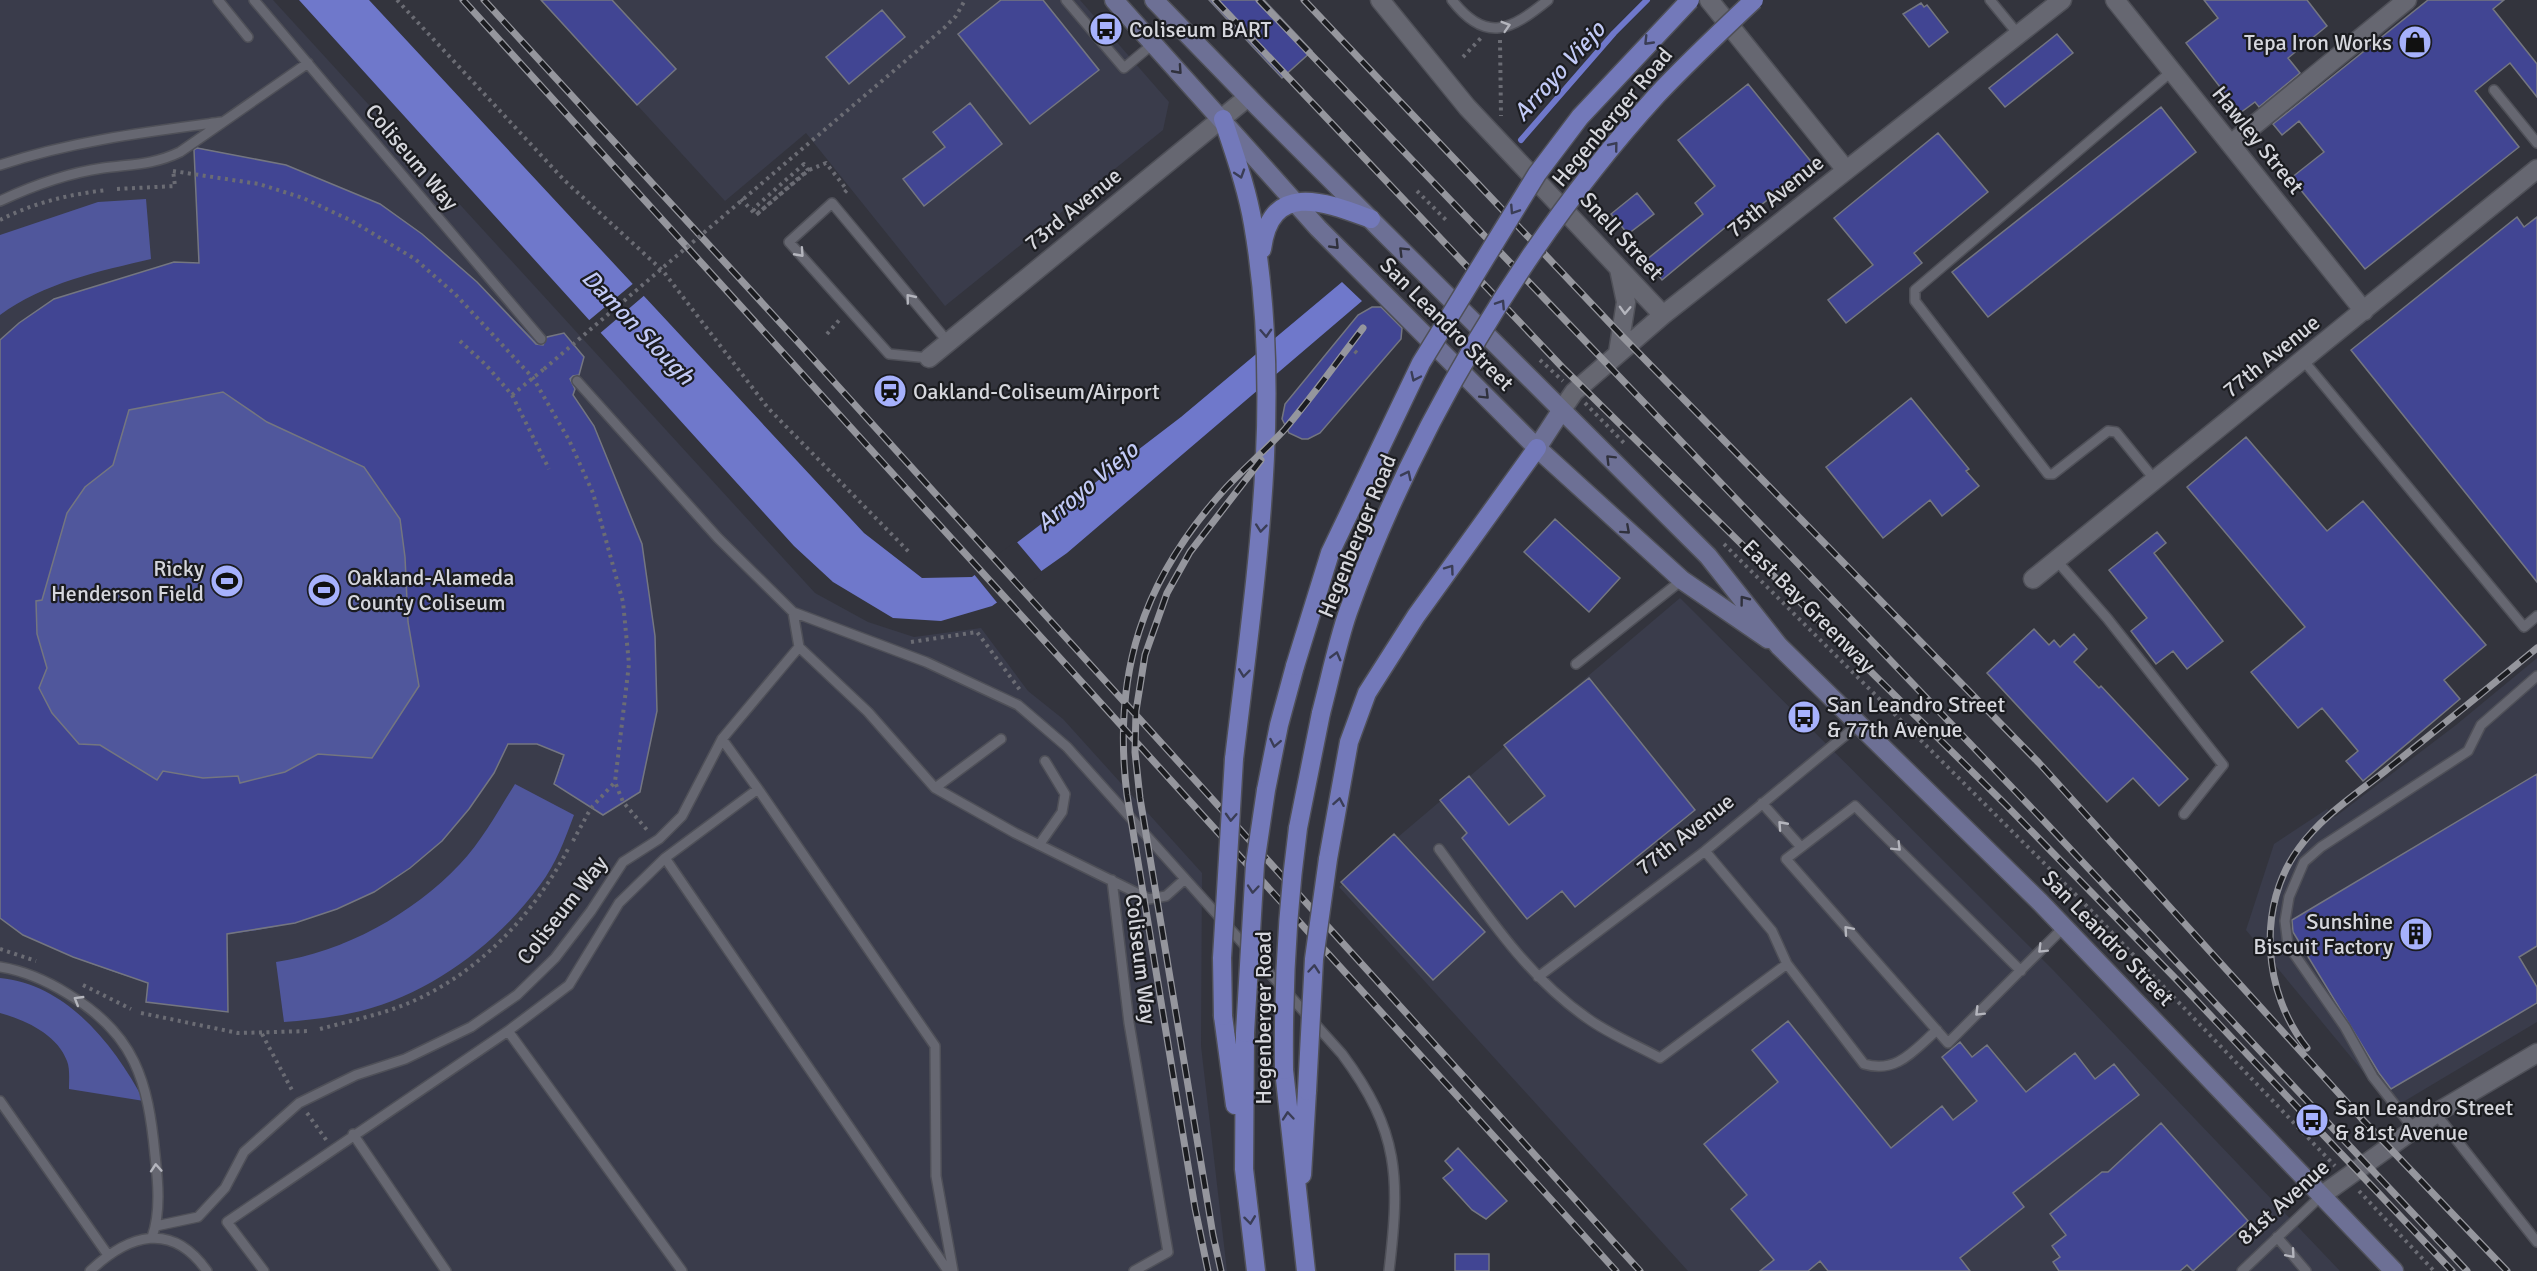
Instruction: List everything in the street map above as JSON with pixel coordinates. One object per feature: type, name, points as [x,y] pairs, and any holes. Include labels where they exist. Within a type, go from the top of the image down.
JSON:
[{"type":"main road","name":"San Leandro Street","points":[[1114,0],[1295,202],[1537,447],[1682,580],[1779,646]]},
{"type":"main road","name":"San Leandro Street","points":[[1154,0],[1248,98],[1714,563],[1779,646],[2064,927],[2394,1271]]},
{"type":"main road","name":"Hegenberger Road","points":[[1256,1271],[1244,1169],[1245,1033],[1255,864],[1279,725],[1330,553],[1421,363],[1537,174],[1580,117],[1626,65],[1690,0]]},
{"type":"main road","name":"Hegenberger Road","points":[[1306,1271],[1284,1070],[1283,983],[1289,894],[1298,828],[1321,713],[1347,615],[1389,510],[1449,393],[1495,312],[1536,250],[1612,149],[1657,96],[1754,0]]},
{"type":"main road","points":[[1222,119],[1249,205],[1261,275],[1266,336],[1266,472],[1234,759],[1221,958],[1223,1016],[1244,1169]]},
{"type":"main road","points":[[1261,275],[1262,248],[1268,223],[1276,212],[1295,202],[1306,200],[1371,219]]},
{"type":"main road","name":"75th Avenue","points":[[1537,447],[1561,411]]},
{"type":"main road","points":[[1300,1216],[1314,959],[1328,859],[1349,742],[1367,693],[1416,616],[1537,447]]},
{"type":"street","name":"Snell Street","points":[[1380,0],[1467,107],[1663,315]]},
{"type":"street","points":[[1708,0],[1846,170]]},
{"type":"street","name":"75th Avenue","points":[[1561,411],[1574,392],[1663,315],[2062,0]]},
{"type":"street","name":"Hawley Street","points":[[2115,0],[2364,311]]},
{"type":"street","points":[[2230,144],[2406,0]]},
{"type":"street","name":"73rd Avenue","points":[[929,358],[1248,98]]},
{"type":"street","name":"77th Avenue","points":[[2033,579],[2537,168]]},
{"type":"street","points":[[1618,267],[1626,302],[1618,352]]},
{"type":"street","name":"81st Avenue","points":[[2322,1194],[2436,1114],[2537,1053]]},
{"type":"lane","points":[[218,0],[248,37]]},
{"type":"lane","name":"Coliseum Way","points":[[254,0],[541,339]]},
{"type":"lane","points":[[1066,0],[1124,68],[1154,44]]},
{"type":"lane","points":[[1452,0],[1461,12],[1495,29],[1524,18],[1548,0]]},
{"type":"lane","points":[[1990,0],[2018,34]]},
{"type":"lane","points":[[0,201],[62,178],[101,168],[157,163],[180,152],[308,63]]},
{"type":"lane","points":[[2156,480],[2116,432],[2109,431],[2053,474],[2048,474],[1915,301],[1915,290],[2172,71]]},
{"type":"lane","points":[[2494,90],[2537,143]]},
{"type":"lane","points":[[0,165],[43,151],[134,134],[224,121]]},
{"type":"lane","points":[[929,358],[889,354],[789,242],[832,203],[948,342]]},
{"type":"lane","points":[[2303,360],[2524,627],[2537,616]]},
{"type":"lane","points":[[577,381],[718,538],[793,612],[895,650],[1018,705],[1067,747],[1342,1054],[1363,1082],[1377,1110],[1392,1153],[1397,1206],[1389,1271]]},
{"type":"lane","points":[[2057,561],[2108,618],[2223,765],[2184,814]]},
{"type":"lane","points":[[1576,664],[1682,580]]},
{"type":"lane","points":[[793,612],[799,647]]},
{"type":"lane","name":"Coliseum Way","points":[[156,1226],[198,1217],[225,1188],[244,1152],[299,1103],[348,1078],[405,1059],[471,1027],[517,995],[555,958],[591,911],[623,862],[659,839],[682,816],[722,739],[799,647],[868,712],[935,788],[1039,845],[1112,880],[1129,1023],[1168,1252],[1134,1271]]},
{"type":"lane","points":[[2414,1129],[2373,1077],[2345,1027],[2288,945],[2285,921],[2289,897],[2304,862],[2468,751],[2481,725],[2537,676]]},
{"type":"lane","name":"77th Avenue","points":[[1538,978],[1705,850],[1859,724]]},
{"type":"lane","points":[[722,739],[935,1046],[936,1176],[953,1271]]},
{"type":"lane","points":[[935,788],[1001,739]]},
{"type":"lane","points":[[1039,845],[1062,812],[1065,794],[1045,761]]},
{"type":"lane","points":[[264,1271],[227,1222],[353,1134],[508,1031],[569,985],[619,903],[665,858],[758,789]]},
{"type":"lane","points":[[1762,803],[1801,847]]},
{"type":"lane","points":[[2020,971],[1855,806],[1786,859],[1948,1043],[2020,971],[2064,927]]},
{"type":"lane","points":[[1439,849],[1500,933],[1538,978],[1588,1018],[1660,1058],[1787,964]]},
{"type":"lane","points":[[1705,850],[1772,931],[1787,964],[1864,1064],[1888,1067],[1901,1061],[1937,1030]]},
{"type":"lane","points":[[665,858],[948,1271]]},
{"type":"lane","points":[[1112,880],[1149,899],[1166,896],[1185,879]]},
{"type":"lane","points":[[0,967],[18,970],[54,985],[89,1006],[117,1033],[136,1065],[148,1098],[157,1175],[156,1226],[153,1238]]},
{"type":"lane","points":[[508,1031],[682,1271]]},
{"type":"lane","points":[[0,1101],[108,1255]]},
{"type":"lane","points":[[2436,1114],[2537,1242]]},
{"type":"lane","points":[[353,1134],[446,1271]]},
{"type":"lane","name":"81st Avenue","points":[[2242,1271],[2322,1194]]},
{"type":"lane","points":[[90,1271],[128,1242],[153,1238],[175,1241],[195,1253],[207,1271]]},
{"type":"lane","points":[[2277,1238],[2306,1271]]},
{"type":"path","points":[[397,0],[564,180],[663,271],[768,408],[909,552]]},
{"type":"path","points":[[512,395],[583,338],[741,199],[944,28],[956,16],[965,0]]},
{"type":"path","points":[[1463,57],[1495,29]]},
{"type":"path","points":[[1495,29],[1501,123]]},
{"type":"path","points":[[741,199],[756,215],[808,170],[804,164],[753,209],[757,214],[809,170],[826,163],[847,190],[832,203]]},
{"type":"path","points":[[173,171],[259,184],[303,198],[352,221],[415,259],[455,294],[533,378],[569,440],[593,493],[623,602],[629,664],[615,782],[623,802],[659,839]]},
{"type":"path","points":[[0,220],[71,194],[107,190]]},
{"type":"path","points":[[1417,191],[1447,221]]},
{"type":"path","points":[[827,334],[849,309]]},
{"type":"path","points":[[460,341],[486,364],[512,395],[549,469]]},
{"type":"path","points":[[1349,346],[1358,352]]},
{"type":"path","points":[[1598,416],[1628,447]]},
{"type":"path","name":"East Bay Greenway","points":[[1719,539],[2079,898],[2323,1154]]},
{"type":"path","points":[[895,650],[916,640],[940,639],[977,632],[1020,690],[1018,705]]},
{"type":"path","points":[[573,841],[591,808],[615,782]]},
{"type":"path","points":[[320,1029],[389,1011],[448,984],[482,959],[521,918],[556,873],[568,849]]},
{"type":"path","points":[[141,1013],[238,1033],[311,1031]]},
{"type":"path","points":[[262,1034],[299,1103],[316,1122],[332,1149]]},
{"type":"path","points":[[2370,1203],[2434,1271]]},
{"type":"shaded area","points":[[0,0],[273,0],[815,593],[868,622],[914,637],[981,628],[1028,691],[1063,719],[1202,873],[1201,1046],[1227,1271],[0,1271]]},
{"type":"shaded area","points":[[541,0],[1080,0],[1169,102],[1163,130],[945,306],[806,133],[725,201]]},
{"type":"shaded area","name":"Oakland-Alameda County Coliseum","points":[[194,147],[286,165],[380,204],[422,234],[477,282],[534,340],[564,333],[584,357],[573,395],[594,426],[642,544],[655,636],[657,711],[640,792],[603,815],[554,784],[563,755],[537,744],[508,744],[484,785],[458,821],[428,852],[394,878],[358,899],[318,915],[274,927],[227,934],[228,1012],[146,1002],[148,983],[53,948],[0,918],[0,341],[19,323],[54,299],[174,262],[199,263]]},
{"type":"shaded area","points":[[146,199],[151,259],[53,286],[0,315],[0,235],[98,202]]},
{"type":"shaded area","points":[[1680,598],[2054,971],[2340,1271],[1688,1271],[1339,887]]},
{"type":"shaded area","points":[[2537,658],[2537,1022],[2393,1108],[2246,930],[2274,844],[2327,809],[2335,817],[2456,725]]},
{"type":"shaded area","points":[[515,784],[574,815],[560,851],[546,877],[504,927],[461,963],[438,979],[413,992],[361,1011],[284,1022],[276,962],[327,950],[352,940],[376,928],[421,899],[468,855]]},
{"type":"shaded area","points":[[0,978],[24,983],[47,992],[86,1021],[119,1059],[144,1101],[69,1089],[68,1064],[56,1043],[30,1024],[0,1013]]},
{"type":"water","name":"Damon Slough","points":[[299,0],[369,0],[864,533],[922,578],[972,577],[1181,417],[1342,282],[1362,301],[1067,553],[992,606],[941,621],[893,618],[833,582],[794,546]]},
{"type":"pier","points":[[635,282],[646,294],[598,335],[587,322]]},
{"type":"pier","points":[[1016,541],[1043,573],[999,605],[973,573]]},
{"type":"building","points":[[541,0],[612,0],[676,69],[637,105]]},
{"type":"building","points":[[1001,0],[1043,0],[1099,70],[1030,124],[958,34]]},
{"type":"building","points":[[1209,0],[1264,0],[1312,51],[1282,78]]},
{"type":"building","points":[[2204,0],[2307,0],[2327,26],[2288,58],[2300,73],[2259,107],[2255,102],[2240,113],[2186,43],[2218,18]]},
{"type":"building","points":[[2428,0],[2504,0],[2493,9],[2537,64],[2537,97],[2510,63],[2475,91],[2519,147],[2365,269],[2291,178],[2324,152],[2299,121],[2282,135],[2273,124]]},
{"type":"building","points":[[1921,3],[1924,7],[1927,5],[1948,32],[1929,47],[1903,14]]},
{"type":"building","points":[[882,10],[905,37],[849,84],[826,57]]},
{"type":"building","points":[[2057,34],[2073,53],[2005,107],[1989,88]]},
{"type":"building","points":[[1748,84],[1813,164],[1742,220],[1739,216],[1662,280],[1646,260],[1703,214],[1695,203],[1715,186],[1678,140]]},
{"type":"building","points":[[970,103],[1002,144],[924,206],[903,179],[945,147],[933,132]]},
{"type":"building","points":[[2161,107],[2196,152],[1988,317],[1952,272]]},
{"type":"building","points":[[1938,133],[1988,192],[1914,253],[1922,263],[1846,323],[1828,300],[1873,265],[1834,218]]},
{"type":"building","name":"Oakland-Alameda County Coliseum","points":[[197,148],[286,165],[380,204],[422,234],[477,282],[536,344],[543,345],[547,337],[564,333],[584,357],[579,375],[570,379],[575,389],[573,395],[594,426],[642,544],[655,636],[657,711],[640,792],[603,815],[554,784],[564,755],[537,744],[508,744],[494,773],[469,809],[442,841],[410,868],[374,892],[337,909],[295,923],[227,934],[228,1012],[146,1002],[148,983],[73,957],[23,935],[0,918],[0,340],[19,323],[54,299],[174,262],[199,263],[194,150]],"holes":[[[223,392],[267,422],[364,467],[400,519],[405,557],[408,622],[419,686],[372,758],[318,754],[285,772],[240,783],[238,776],[203,778],[163,771],[157,780],[100,745],[79,744],[52,713],[39,688],[47,668],[37,634],[36,601],[42,600],[67,513],[85,487],[113,465],[129,410]]]},
{"type":"building","points":[[1637,193],[1654,214],[1628,234],[1611,214]]},
{"type":"building","points":[[2517,217],[2524,227],[2537,217],[2537,582],[2351,350]]},
{"type":"building","points":[[1372,307],[1381,307],[1402,328],[1401,339],[1320,433],[1308,439],[1302,439],[1289,433],[1282,419],[1285,404],[1358,315]]},
{"type":"building","points":[[1911,398],[1969,469],[1966,471],[1979,486],[1942,516],[1930,500],[1883,538],[1826,467]]},
{"type":"building","points":[[2246,437],[2327,531],[2363,501],[2486,645],[2444,680],[2460,699],[2363,781],[2346,761],[2358,751],[2322,708],[2298,728],[2251,672],[2305,627],[2187,487]]},
{"type":"building","points":[[1555,519],[1620,578],[1589,612],[1524,552]]},
{"type":"building","points":[[2157,532],[2166,543],[2154,553],[2223,641],[2187,669],[2173,651],[2156,664],[2131,631],[2147,618],[2109,570]]},
{"type":"building","points":[[2034,629],[2049,645],[2054,640],[2060,647],[2074,634],[2087,649],[2074,662],[2099,688],[2101,686],[2188,779],[2159,806],[2133,778],[2107,802],[1987,673]]},
{"type":"building","points":[[1589,678],[1695,810],[1575,907],[1562,891],[1527,919],[1462,838],[1467,833],[1440,800],[1469,776],[1509,825],[1545,796],[1504,745]]},
{"type":"building","name":"Sunshine Biscuit Factory","points":[[2537,774],[2537,946],[2519,957],[2537,987],[2537,1003],[2391,1089],[2293,932],[2292,920]]},
{"type":"building","points":[[1394,834],[1485,932],[1433,980],[1341,882]]},
{"type":"building","points":[[1788,1021],[1891,1148],[1942,1106],[1953,1120],[1977,1101],[1942,1057],[1960,1042],[1972,1057],[1987,1045],[2026,1092],[2075,1053],[2095,1079],[2114,1064],[2139,1095],[2013,1193],[2024,1207],[1960,1258],[1970,1271],[1828,1271],[1820,1261],[1808,1271],[1760,1271],[1774,1260],[1731,1209],[1747,1195],[1704,1144],[1778,1082],[1752,1050]]},
{"type":"building","points":[[2161,1123],[2248,1221],[2193,1271],[2187,1265],[2180,1271],[2059,1271],[2053,1262],[2060,1257],[2052,1246],[2066,1235],[2050,1214],[2102,1172],[2108,1172]]},
{"type":"building","points":[[1458,1148],[1507,1201],[1486,1219],[1472,1210],[1443,1178],[1453,1170],[1445,1161]]},
{"type":"building","points":[[1455,1254],[1489,1254],[1489,1271],[1455,1271]]},
{"type":"waterway","name":"Arroyo Viejo","points":[[1521,140],[1614,33],[1647,0]]},
{"type":"railway","points":[[463,0],[1616,1271]]},
{"type":"railway","points":[[484,0],[797,341],[1640,1271]]},
{"type":"railway","points":[[1215,0],[1562,367],[2005,804],[2177,980],[2452,1271]]},
{"type":"railway","points":[[1259,0],[2044,821],[2467,1271]]},
{"type":"railway","points":[[1304,0],[1622,336],[2039,763],[2362,1119],[2507,1271]]},
{"type":"railway","points":[[1208,1271],[1195,1208],[1127,795],[1123,751],[1124,709],[1129,669],[1139,631],[1153,595],[1172,559],[1196,524],[1231,482],[1285,429],[1363,328]]},
{"type":"railway","points":[[1221,1271],[1213,1235],[1140,798],[1135,752],[1136,711],[1145,655],[1167,593],[1190,552],[1261,460]]},
{"type":"railway","points":[[2307,1048],[2292,1026],[2281,1002],[2270,949],[2271,922],[2276,896],[2285,871],[2299,848],[2328,816],[2537,648]]},
{"type":"place","name":"Coliseum BART","points":[[1106,29]]},
{"type":"place","name":"Tepa Iron Works","points":[[2415,42]]},
{"type":"place","name":"Oakland-Coliseum/Airport","points":[[890,391]]},
{"type":"place","name":"Ricky Henderson Field","points":[[227,581]]},
{"type":"place","name":"Oakland-Alameda County Coliseum","points":[[324,590]]},
{"type":"place","name":"San Leandro Street & 77th Avenue","points":[[1804,717]]},
{"type":"place","name":"Sunshine Biscuit Factory","points":[[2416,934]]},
{"type":"place","name":"San Leandro Street & 81st Avenue","points":[[2312,1120]]}]
